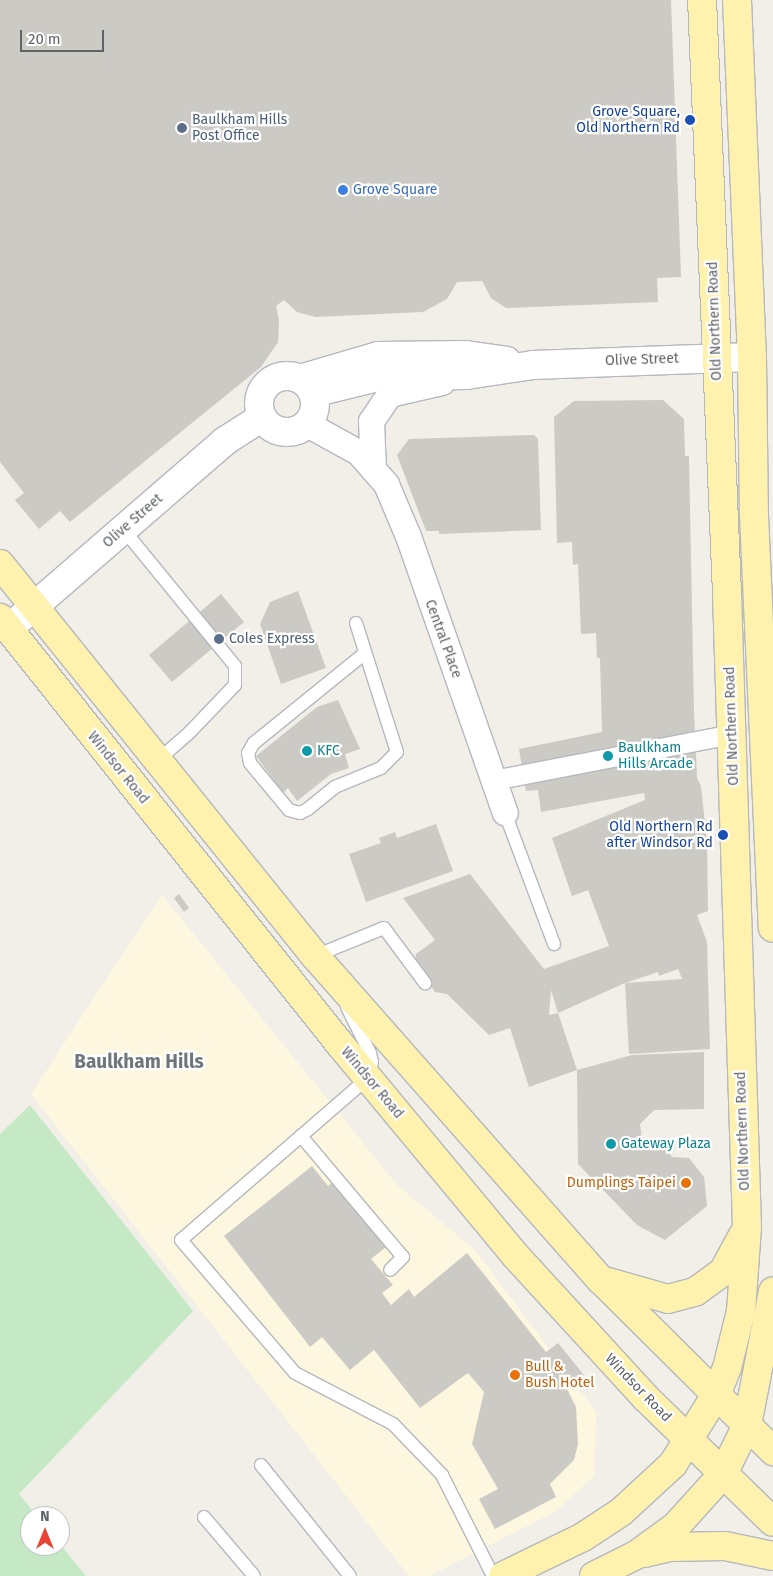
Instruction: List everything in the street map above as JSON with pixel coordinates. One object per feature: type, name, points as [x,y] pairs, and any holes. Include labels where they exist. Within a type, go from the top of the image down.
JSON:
[{"type":"main road","name":"Old Northern Road","points":[[504,1576],[583,1537],[621,1512],[673,1464],[690,1441],[716,1395],[727,1368],[741,1311],[747,1227],[732,734],[702,0]]},
{"type":"main road","points":[[737,0],[752,357],[754,515],[773,928]]},
{"type":"main road","points":[[0,564],[315,956],[601,1280],[773,1451]]},
{"type":"main road","name":"Windsor Road","points":[[4,624],[368,1078],[514,1254],[646,1398],[773,1522]]},
{"type":"main road","points":[[601,1280],[668,1299],[695,1292],[723,1272],[747,1227]]},
{"type":"main road","points":[[594,1576],[636,1555],[676,1526],[723,1474],[747,1425],[773,1291]]},
{"type":"main road","points":[[636,1555],[670,1547],[724,1546],[773,1556]]},
{"type":"street","name":"Olive Street","points":[[306,386],[362,359],[395,354],[466,355],[533,365]]},
{"type":"street","name":"Olive Street","points":[[306,386],[381,376],[467,375],[533,365],[752,357]]},
{"type":"street","points":[[373,469],[371,421],[390,394],[467,375]]},
{"type":"street","points":[[280,376],[306,386],[314,412],[307,424],[296,431],[279,432],[262,418],[259,395],[271,380],[280,376]]},
{"type":"street","name":"Olive Street","points":[[4,624],[35,606],[225,440],[262,418]]},
{"type":"street","name":"Central Place","points":[[307,424],[358,452],[386,484],[408,536],[506,813]]},
{"type":"street","points":[[493,780],[732,734]]},
{"type":"lane","points":[[123,530],[235,666],[235,685],[190,733],[158,760]]},
{"type":"lane","points":[[356,623],[397,752],[381,768],[335,787],[300,813],[289,810],[250,763],[248,753],[254,743],[365,653]]},
{"type":"lane","points":[[506,813],[554,944]]},
{"type":"lane","points":[[425,983],[384,928],[315,956],[339,990],[370,1053],[372,1062],[368,1078],[180,1240],[295,1373],[393,1424],[442,1475],[493,1576]]},
{"type":"lane","points":[[301,1136],[404,1257],[390,1270]]},
{"type":"lane","points":[[261,1465],[350,1576]]},
{"type":"lane","points":[[204,1517],[254,1576]]},
{"type":"shaded area","points":[[162,895],[398,1186],[476,1251],[596,1412],[594,1476],[555,1512],[429,1576],[409,1576],[31,1094]]},
{"type":"green space","points":[[30,1105],[193,1311],[19,1494],[29,1506],[20,1506],[20,1556],[70,1556],[86,1576],[0,1576],[0,1134]]},
{"type":"building","name":"Grove Square","points":[[0,0],[671,0],[681,277],[657,278],[658,302],[506,308],[491,298],[482,281],[457,282],[447,299],[423,312],[316,317],[297,312],[284,300],[276,306],[279,321],[278,342],[261,367],[70,522],[60,511],[39,529],[15,500],[24,493],[0,462]]},
{"type":"building","points":[[663,400],[684,419],[685,456],[689,456],[697,778],[701,786],[707,843],[708,911],[697,915],[707,942],[710,1049],[629,1054],[625,983],[558,1013],[577,1070],[529,1087],[510,1028],[489,1035],[447,994],[435,992],[415,964],[416,954],[435,940],[403,898],[470,874],[544,969],[609,946],[588,890],[572,896],[552,838],[645,800],[644,793],[541,812],[538,790],[526,791],[519,749],[602,732],[600,658],[597,658],[596,633],[581,634],[578,564],[573,565],[572,542],[557,543],[554,417],[574,401]],"holes":[[[678,969],[682,979],[625,983],[658,972],[659,976]],[[551,990],[558,1013],[549,1015]]]},
{"type":"building","points":[[534,435],[538,439],[541,530],[439,534],[439,531],[426,531],[397,455],[409,439]]},
{"type":"building","points":[[298,591],[326,668],[281,684],[260,624],[270,602]]},
{"type":"building","points":[[221,594],[244,622],[172,682],[149,655]]},
{"type":"building","name":"KFC","points":[[338,700],[360,749],[345,754],[349,768],[331,774],[297,801],[288,788],[283,793],[256,756],[317,707]]},
{"type":"building","points":[[436,824],[453,871],[366,902],[349,854],[381,843],[379,838],[395,832],[397,838]]},
{"type":"building","points":[[179,894],[189,908],[184,912],[174,898]]},
{"type":"building","name":"Gateway Plaza","points":[[704,1052],[704,1109],[654,1110],[640,1124],[642,1140],[647,1147],[665,1148],[672,1157],[689,1158],[704,1177],[707,1206],[665,1240],[637,1225],[578,1164],[577,1070],[632,1055]]},
{"type":"building","points":[[312,1166],[328,1186],[333,1181],[386,1247],[371,1259],[393,1285],[382,1293],[391,1305],[409,1289],[414,1297],[467,1253],[546,1352],[558,1343],[584,1375],[567,1389],[576,1407],[578,1444],[574,1460],[550,1484],[556,1497],[495,1529],[479,1499],[498,1489],[472,1444],[484,1392],[468,1373],[420,1408],[374,1350],[350,1370],[322,1337],[310,1347],[224,1236]]},
{"type":"place","name":"Grove Square, Old Northern Rd","points":[[690,120]]},
{"type":"place","name":"Baulkham Hills Post Office","points":[[182,128]]},
{"type":"place","name":"Grove Square","points":[[343,190]]},
{"type":"place","name":"Coles Express","points":[[219,639]]},
{"type":"place","name":"KFC","points":[[307,751]]},
{"type":"place","name":"Baulkham Hills Arcade","points":[[608,756]]},
{"type":"place","name":"Old Northern Rd after Windsor Rd","points":[[723,835]]},
{"type":"place","name":"Gateway Plaza","points":[[611,1144]]},
{"type":"place","name":"Dumplings Taipei","points":[[686,1183]]},
{"type":"place","name":"Bull & Bush Hotel","points":[[515,1375]]},
{"type":"district","name":"Baulkham Hills","points":[[139,1062]]}]
